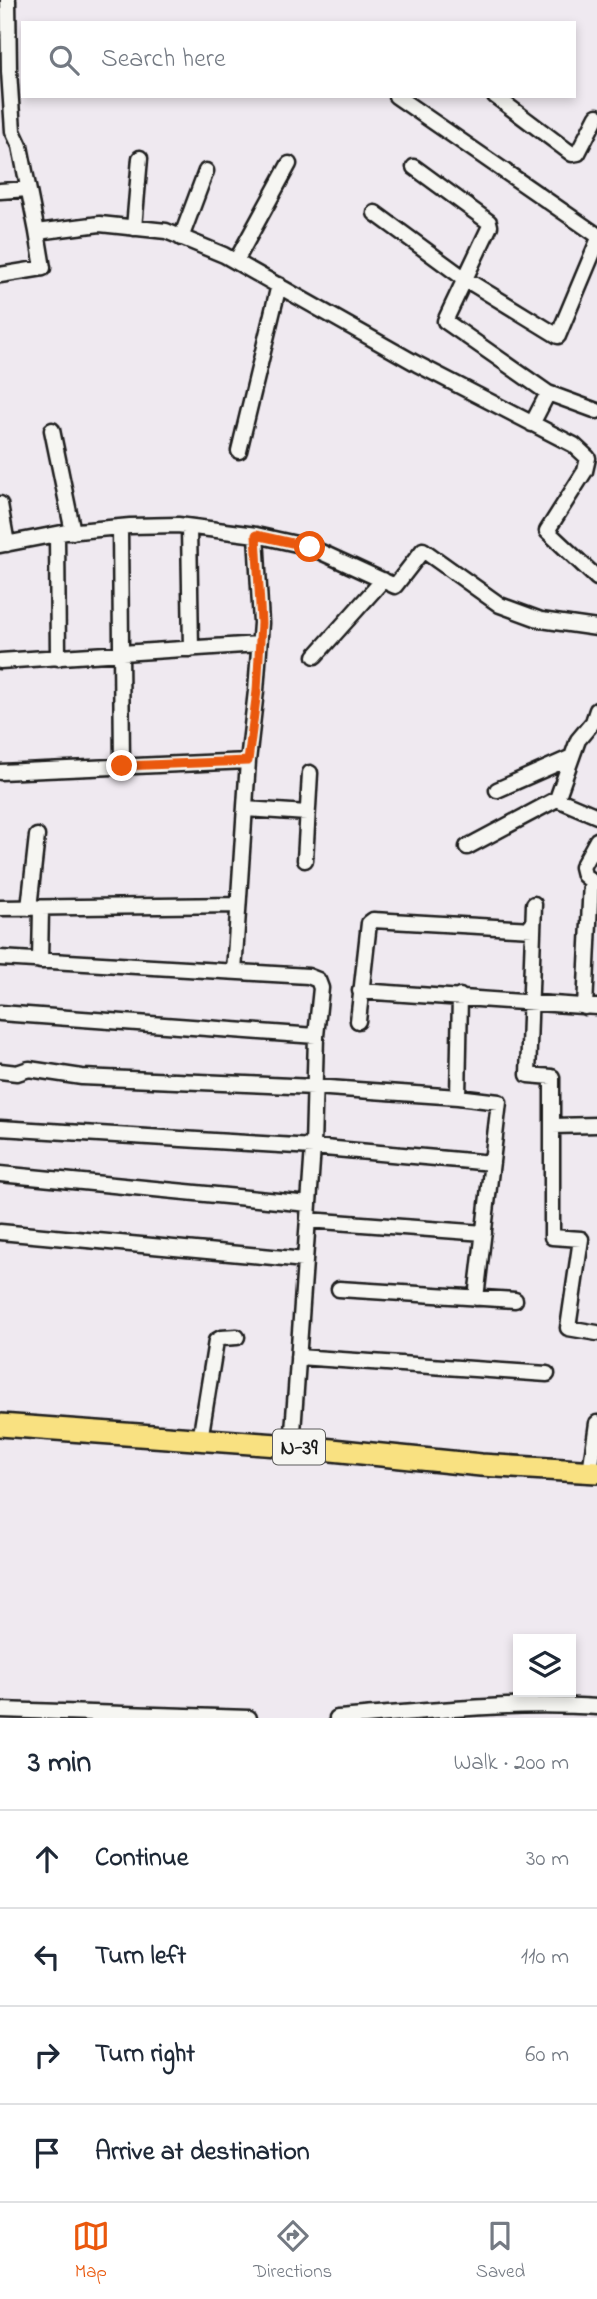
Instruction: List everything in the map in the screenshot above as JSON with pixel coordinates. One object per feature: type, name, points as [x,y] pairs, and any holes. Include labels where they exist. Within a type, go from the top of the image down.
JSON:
[{"type":"highway","name":"N-39","points":[[0,1425],[593,1472]]},
{"type":"street","points":[[0,275],[43,268],[20,146],[6,131],[10,71],[5,10]]},
{"type":"street","points":[[399,98],[597,235]]},
{"type":"street","points":[[498,98],[572,154],[578,153],[597,116]]},
{"type":"street","points":[[134,228],[140,158]]},
{"type":"street","points":[[236,261],[289,164]]},
{"type":"street","points":[[414,167],[489,222],[490,226],[445,321],[548,393],[597,411]]},
{"type":"street","points":[[181,237],[206,171]]},
{"type":"street","points":[[0,191],[29,189]]},
{"type":"street","points":[[375,213],[465,279],[558,336],[597,243]]},
{"type":"street","points":[[37,232],[100,224],[166,231],[236,261],[417,364],[574,445],[588,458],[585,471],[547,531],[597,578]]},
{"type":"street","points":[[239,452],[279,285]]},
{"type":"street","points":[[531,424],[548,393]]},
{"type":"street","points":[[52,430],[73,532]]},
{"type":"street","points":[[0,504],[3,544],[57,534],[120,527],[189,527],[256,535],[310,547],[395,586],[423,550],[500,605],[541,620],[597,628]]},
{"type":"street","points":[[120,527],[122,766]]},
{"type":"street","points":[[189,527],[191,649]]},
{"type":"street","points":[[57,534],[58,658]]},
{"type":"street","points":[[234,972],[244,809],[260,644],[256,535]]},
{"type":"street","points":[[315,656],[383,580]]},
{"type":"street","points":[[0,661],[260,644]]},
{"type":"street","points":[[467,847],[557,799],[578,740],[593,722],[597,710]]},
{"type":"street","points":[[497,790],[572,757]]},
{"type":"street","points":[[0,772],[248,761]]},
{"type":"street","points":[[304,860],[310,774]]},
{"type":"street","points":[[557,799],[597,816]]},
{"type":"street","points":[[244,809],[307,813]]},
{"type":"street","points":[[37,836],[35,908],[40,961]]},
{"type":"street","points":[[360,991],[591,1007],[591,881],[584,875],[582,867],[597,840]]},
{"type":"street","points":[[534,904],[528,1075],[552,1077],[552,1237],[581,1239],[568,1328],[597,1333]]},
{"type":"street","points":[[0,908],[238,905]]},
{"type":"street","points":[[358,1021],[369,923],[373,920],[533,929]]},
{"type":"street","points":[[0,958],[308,976],[318,980],[321,988],[316,1036],[313,1147],[292,1447]]},
{"type":"street","points":[[458,1097],[460,996]]},
{"type":"street","points":[[0,1013],[316,1036]]},
{"type":"street","points":[[0,1071],[17,1073],[29,1069],[82,1077],[314,1087],[499,1102],[477,1298]]},
{"type":"street","points":[[552,1126],[597,1125]]},
{"type":"street","points":[[0,1128],[313,1147],[492,1163]]},
{"type":"street","points":[[0,1174],[309,1204]]},
{"type":"street","points":[[308,1220],[484,1233]]},
{"type":"street","points":[[0,1232],[305,1260]]},
{"type":"street","points":[[339,1289],[515,1300]]},
{"type":"street","points":[[200,1440],[216,1341],[237,1337]]},
{"type":"street","points":[[298,1357],[547,1374]]},
{"type":"street","points":[[593,1472],[597,1423]]},
{"type":"street","points":[[337,1718],[467,1714],[575,1705],[597,1707]]},
{"type":"street","points":[[0,1710],[249,1718]]},
{"type":"route","points":[[122,766],[248,761],[257,691],[261,623],[256,535],[310,547]]}]
